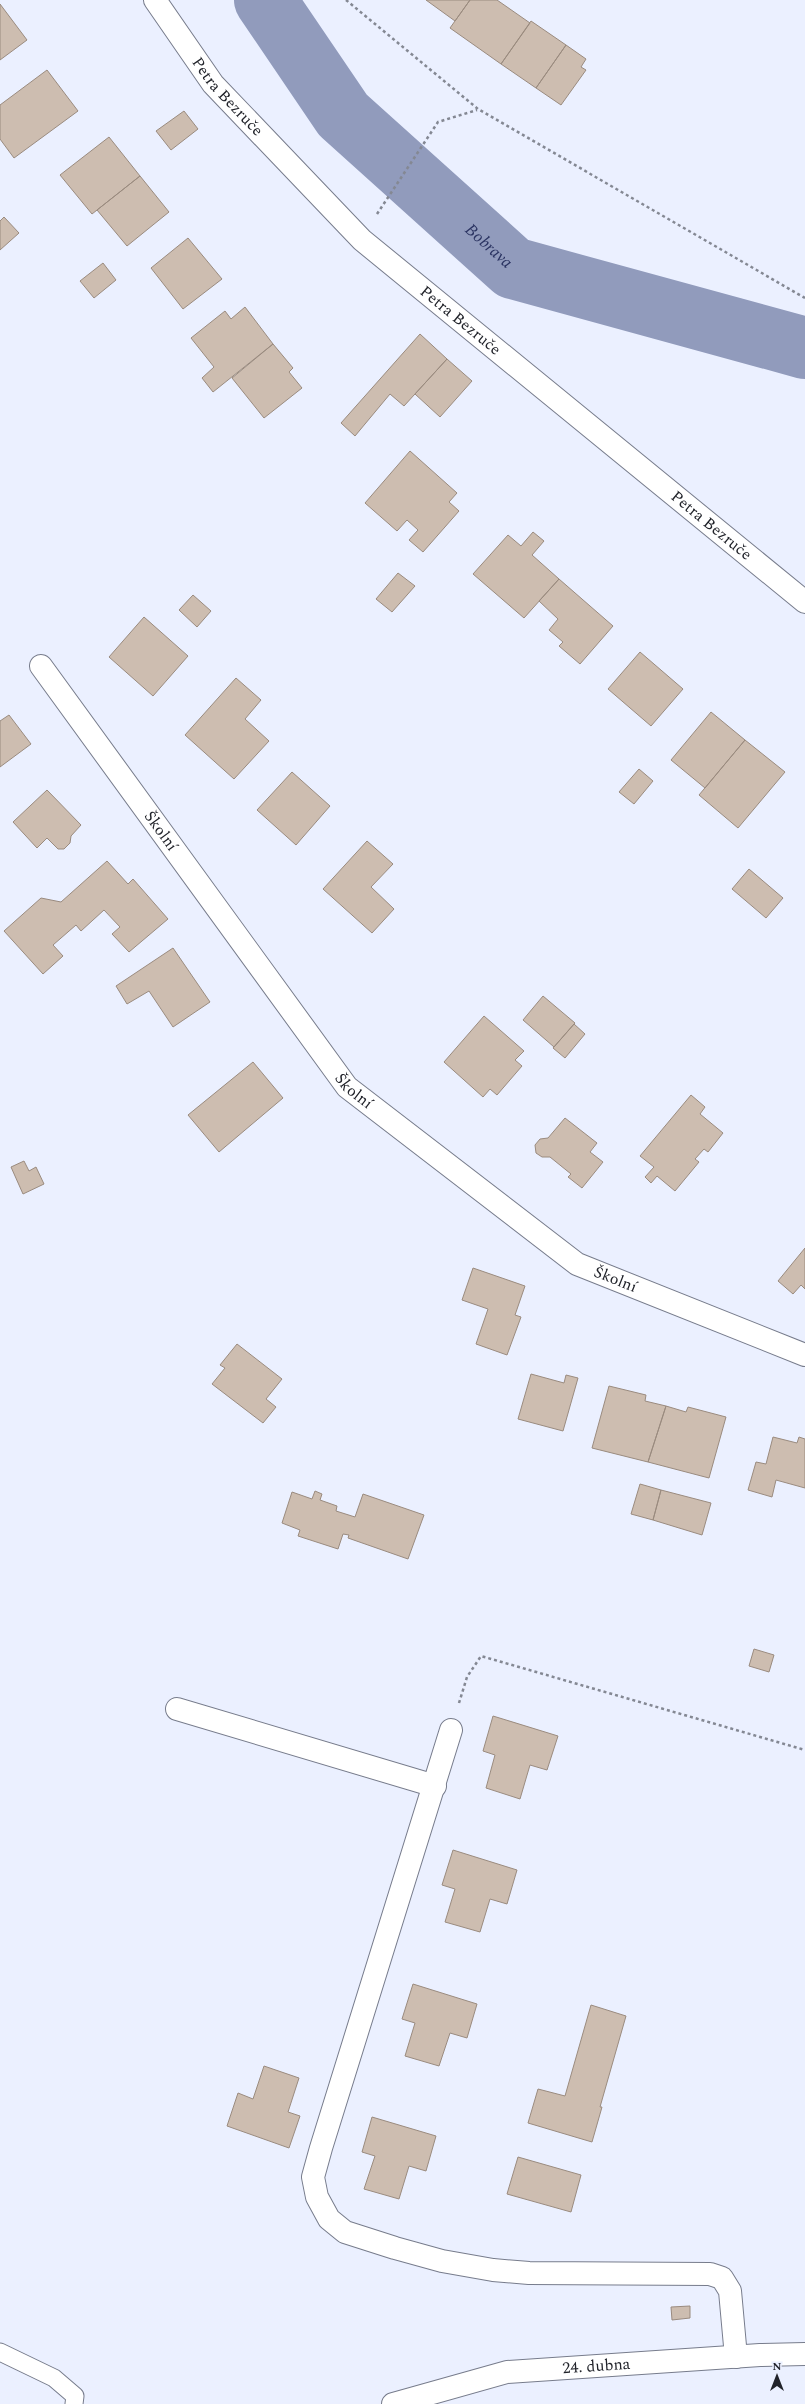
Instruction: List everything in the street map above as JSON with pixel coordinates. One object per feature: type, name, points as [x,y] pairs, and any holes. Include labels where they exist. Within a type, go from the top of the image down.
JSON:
[{"type":"street","name":"Petra Bezruče","points":[[154,0],[213,84],[362,240],[805,602]]},
{"type":"street","name":"Školní","points":[[41,666],[347,1086],[577,1264],[805,1355]]},
{"type":"street","points":[[177,1708],[435,1786]]},
{"type":"street","points":[[451,1730],[435,1786],[321,2148],[313,2178],[317,2197],[329,2219],[345,2232],[442,2262],[493,2270],[529,2273],[710,2274],[722,2278],[726,2283],[731,2297],[736,2357]]},
{"type":"street","name":"24. dubna","points":[[393,2404],[507,2372],[805,2354]]},
{"type":"lane","points":[[0,2352],[54,2378],[75,2396],[74,2404]]},
{"type":"path","points":[[346,0],[478,110],[805,298]]},
{"type":"path","points":[[375,217],[438,122],[478,110]]},
{"type":"path","points":[[451,1730],[467,1677],[481,1656],[805,1750]]},
{"type":"building","points":[[426,0],[470,0],[455,21]]},
{"type":"building","points":[[470,0],[497,0],[530,23],[501,64],[450,28]]},
{"type":"building","points":[[0,4],[27,40],[0,60]]},
{"type":"building","points":[[531,21],[566,45],[536,88],[501,64]]},
{"type":"building","points":[[566,45],[586,59],[581,67],[586,70],[561,105],[536,88]]},
{"type":"building","points":[[47,70],[78,111],[14,158],[0,139],[0,105]]},
{"type":"building","points":[[184,111],[198,129],[171,150],[156,131]]},
{"type":"building","points":[[109,137],[140,176],[92,214],[60,175]]},
{"type":"building","points":[[140,176],[169,212],[127,246],[97,210]]},
{"type":"building","points":[[4,217],[19,233],[0,250],[0,221]]},
{"type":"building","points":[[188,238],[222,279],[183,309],[151,268]]},
{"type":"building","points":[[103,263],[116,280],[94,298],[80,281]]},
{"type":"building","points":[[245,307],[273,344],[213,392],[202,378],[214,367],[191,338],[225,311],[231,319]]},
{"type":"building","points":[[420,334],[447,359],[404,406],[390,394],[355,436],[341,423]]},
{"type":"building","points":[[273,344],[293,368],[289,372],[302,388],[264,418],[232,378]]},
{"type":"building","points":[[447,359],[472,381],[440,417],[415,394]]},
{"type":"building","points":[[410,451],[457,493],[449,502],[459,511],[423,552],[409,540],[418,530],[407,520],[397,531],[365,503]]},
{"type":"building","points":[[533,532],[544,541],[532,555],[559,579],[524,618],[473,574],[508,535],[521,546]]},
{"type":"building","points":[[398,573],[415,586],[392,612],[376,599]]},
{"type":"building","points":[[559,579],[613,626],[580,664],[559,646],[563,642],[549,630],[558,619],[539,601]]},
{"type":"building","points":[[193,595],[211,611],[197,627],[179,610]]},
{"type":"building","points":[[144,617],[188,656],[153,696],[109,657]]},
{"type":"building","points":[[640,652],[683,689],[651,726],[608,689]]},
{"type":"building","points":[[236,678],[261,700],[245,719],[269,741],[234,779],[185,735]]},
{"type":"building","points":[[711,712],[745,740],[705,788],[671,760]]},
{"type":"building","points":[[9,715],[31,744],[0,767],[0,721]]},
{"type":"building","points":[[745,740],[785,772],[738,828],[699,795]]},
{"type":"building","points":[[639,769],[653,781],[634,804],[619,792]]},
{"type":"building","points":[[292,772],[330,806],[296,845],[257,810]]},
{"type":"building","points":[[47,790],[81,825],[71,836],[70,843],[64,849],[58,849],[47,838],[37,848],[13,822]]},
{"type":"building","points":[[367,841],[393,864],[371,887],[394,909],[372,933],[323,889]]},
{"type":"building","points":[[107,861],[128,884],[133,879],[168,919],[129,952],[112,934],[120,927],[104,910],[81,931],[76,925],[53,945],[63,956],[43,974],[4,931],[41,898],[61,902]]},
{"type":"building","points":[[749,869],[783,898],[766,918],[732,889]]},
{"type":"building","points":[[173,948],[210,1002],[173,1027],[149,991],[127,1004],[116,986]]},
{"type":"building","points":[[543,996],[575,1023],[554,1047],[523,1020]]},
{"type":"building","points":[[484,1016],[524,1051],[515,1060],[522,1066],[497,1095],[490,1089],[483,1097],[444,1062]]},
{"type":"building","points":[[574,1024],[585,1034],[565,1058],[553,1048]]},
{"type":"building","points":[[253,1062],[283,1098],[219,1152],[188,1115]]},
{"type":"building","points":[[691,1095],[705,1107],[700,1114],[723,1133],[708,1152],[704,1149],[695,1159],[699,1162],[675,1191],[657,1176],[651,1183],[645,1177],[654,1167],[640,1156]]},
{"type":"building","points":[[565,1118],[597,1143],[590,1152],[603,1162],[582,1188],[568,1177],[571,1174],[550,1157],[542,1157],[536,1153],[535,1145],[540,1139],[548,1138]]},
{"type":"building","points":[[24,1161],[29,1171],[36,1167],[44,1184],[23,1194],[11,1167]]},
{"type":"building","points":[[805,1248],[805,1289],[801,1285],[793,1294],[778,1281]]},
{"type":"building","points":[[473,1268],[525,1286],[515,1315],[521,1317],[507,1355],[476,1344],[488,1309],[462,1300]]},
{"type":"building","points":[[237,1344],[282,1379],[266,1399],[276,1407],[263,1423],[212,1384],[225,1368],[220,1365]]},
{"type":"building","points":[[531,1374],[564,1383],[566,1375],[578,1378],[563,1431],[518,1419]]},
{"type":"building","points":[[609,1386],[646,1395],[645,1401],[666,1406],[648,1462],[592,1448]]},
{"type":"building","points":[[666,1406],[686,1412],[688,1407],[726,1417],[709,1478],[648,1462]]},
{"type":"building","points":[[773,1437],[797,1443],[799,1437],[805,1439],[805,1488],[776,1480],[772,1497],[748,1490],[756,1462],[766,1464]]},
{"type":"building","points":[[640,1484],[661,1490],[653,1520],[631,1514]]},
{"type":"building","points":[[661,1490],[711,1503],[702,1535],[653,1520]]},
{"type":"building","points":[[315,1491],[322,1494],[320,1500],[337,1506],[336,1511],[355,1517],[363,1494],[424,1515],[408,1559],[348,1538],[349,1535],[343,1534],[338,1549],[298,1536],[300,1530],[282,1523],[292,1492],[312,1499]]},
{"type":"building","points":[[754,1649],[774,1655],[769,1672],[749,1666]]},
{"type":"building","points":[[493,1716],[558,1736],[547,1770],[530,1765],[520,1799],[486,1788],[495,1755],[483,1751]]},
{"type":"building","points":[[453,1850],[517,1870],[507,1904],[490,1899],[480,1932],[445,1922],[455,1889],[442,1885]]},
{"type":"building","points":[[413,1984],[477,2004],[467,2038],[450,2033],[439,2066],[405,2056],[415,2023],[402,2019]]},
{"type":"building","points":[[591,2005],[626,2016],[600,2107],[602,2107],[592,2142],[528,2123],[538,2089],[565,2096]]},
{"type":"building","points":[[264,2066],[299,2078],[288,2112],[300,2116],[289,2148],[227,2126],[238,2093],[253,2099]]},
{"type":"building","points":[[372,2117],[436,2136],[426,2171],[409,2166],[399,2199],[364,2189],[375,2156],[362,2152]]},
{"type":"building","points":[[518,2157],[581,2175],[571,2212],[507,2194]]},
{"type":"building","points":[[690,2306],[690,2318],[672,2320],[671,2307]]},
{"type":"waterway","name":"Bobrava","points":[[265,0],[343,115],[513,268],[805,348]]}]
